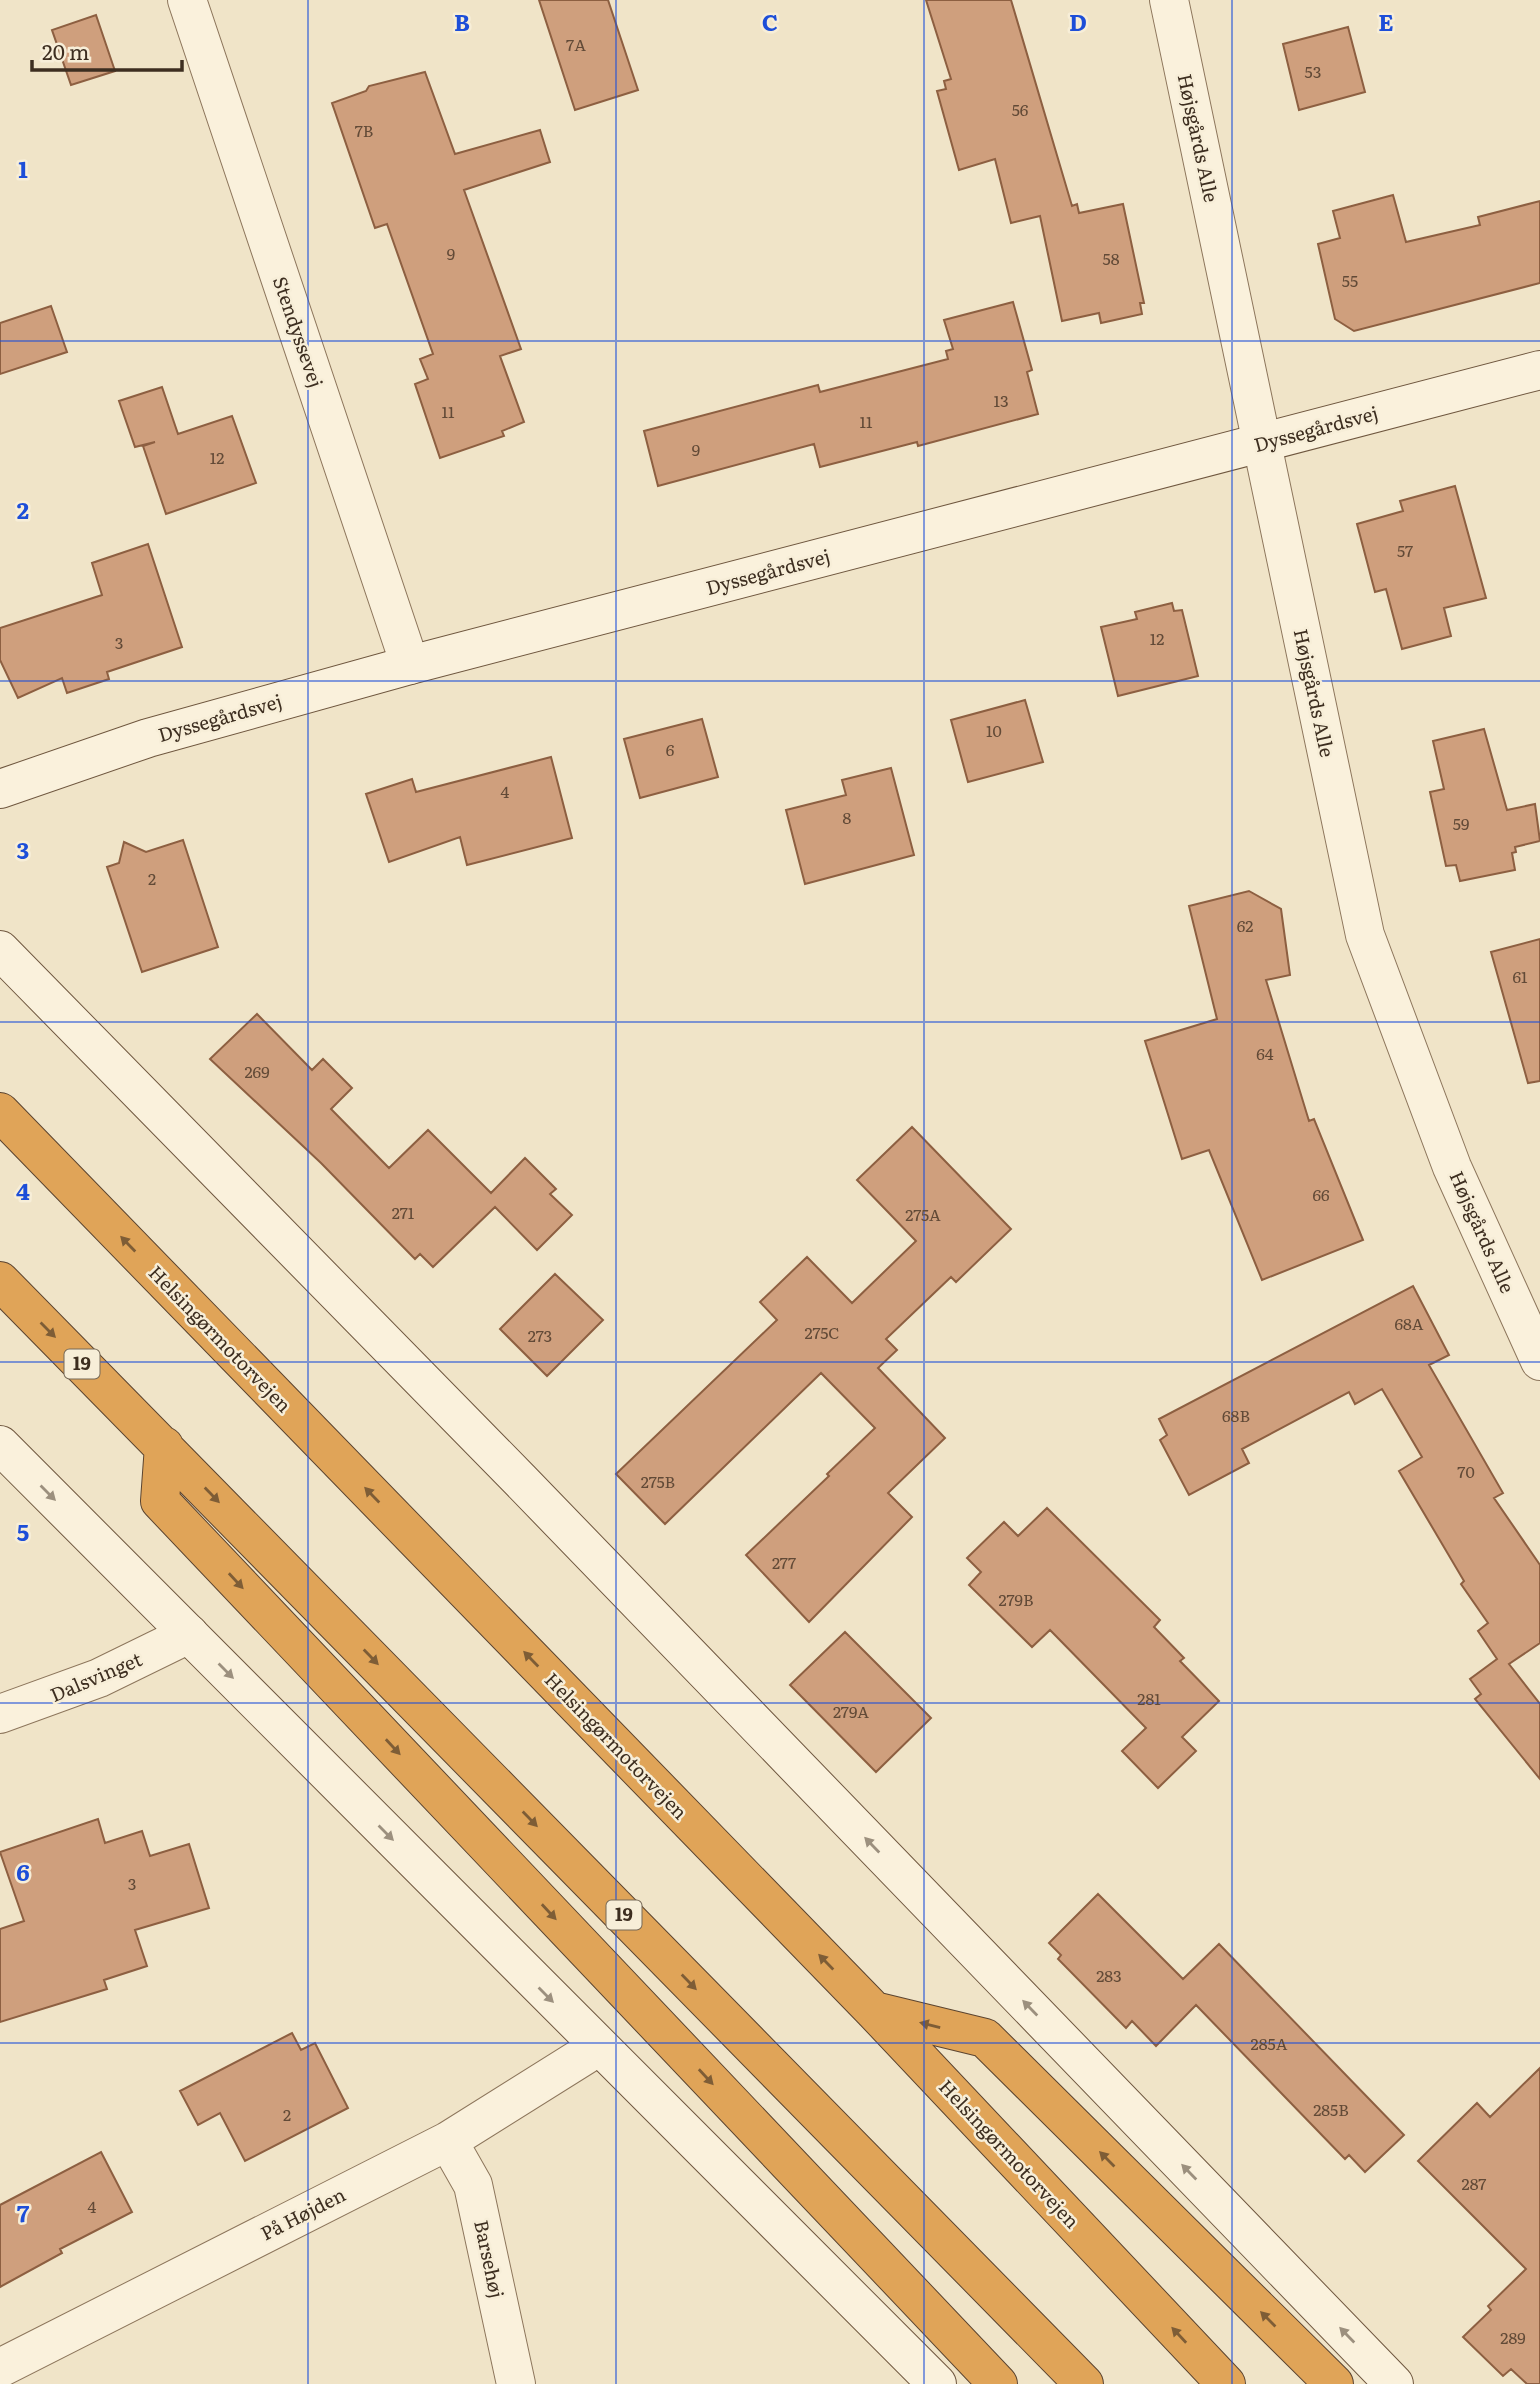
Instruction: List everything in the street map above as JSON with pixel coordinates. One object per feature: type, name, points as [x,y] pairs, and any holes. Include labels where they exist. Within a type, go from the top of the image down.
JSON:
[{"type":"highway","name":"Helsingørmotorvejen","points":[[0,1112],[874,2011],[1226,2384]]},
{"type":"highway","name":"19","points":[[0,1281],[1084,2384]]},
{"type":"highway","points":[[164,1446],[160,1501],[998,2384]]},
{"type":"highway","points":[[874,2011],[985,2038],[1334,2384]]},
{"type":"street","name":"Stendyssevej","points":[[187,0],[410,665]]},
{"type":"street","name":"Højsgårds Alle","points":[[1169,0],[1365,935],[1452,1167],[1540,1361]]},
{"type":"street","name":"Dyssegårdsvej","points":[[0,789],[148,738],[410,665],[1540,370]]},
{"type":"street","points":[[0,950],[521,1481],[1394,2384]]},
{"type":"street","points":[[0,1444],[598,2047],[937,2384]]},
{"type":"street","name":"Dalsvinget","points":[[0,1714],[99,1678],[189,1634]]},
{"type":"street","name":"På Højden","points":[[0,2368],[447,2141],[598,2047]]},
{"type":"street","name":"Barsehøj","points":[[447,2141],[473,2185],[516,2384]]},
{"type":"building","points":[[539,0],[608,0],[638,90],[575,110]]},
{"type":"building","points":[[926,0],[1011,0],[1072,206],[1077,204],[1079,213],[1123,204],[1144,303],[1140,303],[1142,314],[1101,323],[1099,313],[1062,321],[1040,216],[1011,223],[995,159],[959,170],[937,91],[946,89],[944,81],[951,79]]},
{"type":"building","points":[[96,15],[115,71],[71,85],[52,30]]},
{"type":"building","points":[[1348,27],[1365,92],[1299,110],[1283,44]]},
{"type":"building","points":[[425,72],[455,154],[540,130],[550,162],[464,190],[521,349],[500,356],[524,422],[502,431],[504,436],[440,458],[415,384],[428,379],[420,359],[433,354],[387,224],[375,228],[332,103],[366,91],[369,86]]},
{"type":"building","points":[[1393,195],[1406,242],[1480,225],[1478,217],[1540,201],[1540,283],[1354,331],[1335,319],[1318,244],[1340,238],[1333,211]]},
{"type":"building","points":[[1013,302],[1032,370],[1027,372],[1038,414],[918,446],[917,442],[820,467],[814,444],[658,486],[644,431],[818,385],[820,392],[948,359],[946,351],[953,349],[944,320]]},
{"type":"building","points":[[51,306],[67,352],[0,374],[0,323]]},
{"type":"building","points":[[162,387],[178,434],[232,416],[256,483],[166,514],[143,446],[155,442],[135,447],[119,401]]},
{"type":"building","points":[[1455,486],[1486,598],[1444,608],[1451,636],[1402,649],[1386,589],[1375,592],[1357,524],[1403,511],[1400,501]]},
{"type":"building","points":[[148,544],[182,647],[107,672],[109,679],[67,693],[62,678],[18,698],[0,660],[0,628],[102,595],[92,563]]},
{"type":"building","points":[[1172,603],[1174,611],[1182,610],[1198,676],[1118,696],[1101,627],[1137,619],[1135,612]]},
{"type":"building","points":[[1025,700],[1043,762],[968,782],[951,720]]},
{"type":"building","points":[[702,719],[718,777],[640,798],[624,739]]},
{"type":"building","points":[[1484,729],[1507,810],[1535,804],[1540,841],[1515,847],[1516,852],[1512,853],[1515,870],[1460,881],[1456,865],[1446,866],[1430,792],[1444,789],[1433,741]]},
{"type":"building","points":[[551,757],[572,838],[467,865],[460,837],[389,862],[366,794],[412,779],[416,792]]},
{"type":"building","points":[[891,768],[914,855],[805,884],[786,810],[846,795],[842,780]]},
{"type":"building","points":[[183,840],[218,947],[142,972],[107,867],[119,863],[124,842],[146,852]]},
{"type":"building","points":[[1249,891],[1281,909],[1290,975],[1266,980],[1309,1121],[1314,1119],[1363,1240],[1262,1280],[1209,1150],[1182,1159],[1145,1041],[1217,1019],[1189,906]]},
{"type":"building","points":[[1540,939],[1540,1081],[1528,1083],[1491,952]]},
{"type":"building","points":[[257,1014],[312,1070],[323,1059],[352,1088],[331,1109],[389,1168],[428,1130],[491,1193],[525,1158],[556,1189],[550,1194],[572,1215],[537,1250],[495,1207],[433,1267],[420,1254],[415,1259],[321,1163],[210,1059]]},
{"type":"building","points":[[912,1127],[1011,1229],[956,1282],[951,1277],[886,1339],[897,1350],[878,1368],[945,1438],[888,1493],[912,1517],[809,1622],[746,1555],[875,1428],[821,1373],[665,1524],[616,1474],[777,1320],[760,1302],[807,1257],[852,1303],[916,1241],[857,1180]]},
{"type":"building","points":[[555,1274],[603,1320],[547,1376],[500,1329]]},
{"type":"building","points":[[1413,1286],[1449,1355],[1429,1365],[1503,1493],[1494,1498],[1540,1565],[1540,1643],[1509,1664],[1540,1704],[1540,1779],[1475,1699],[1481,1694],[1470,1679],[1497,1659],[1478,1631],[1488,1623],[1461,1584],[1464,1581],[1399,1471],[1422,1457],[1382,1389],[1355,1404],[1349,1392],[1242,1449],[1249,1463],[1189,1495],[1160,1440],[1167,1435],[1159,1419]]},
{"type":"building","points":[[1047,1508],[1160,1620],[1154,1627],[1184,1658],[1180,1661],[1219,1701],[1182,1737],[1196,1751],[1158,1788],[1122,1751],[1146,1728],[1050,1630],[1032,1647],[969,1585],[981,1572],[967,1558],[1004,1522],[1018,1536]]},
{"type":"building","points":[[845,1632],[931,1718],[876,1772],[790,1685]]},
{"type":"building","points":[[98,1819],[105,1843],[142,1831],[150,1856],[189,1844],[209,1908],[135,1930],[147,1966],[104,1980],[107,1989],[0,2022],[0,1929],[24,1921],[0,1852]]},
{"type":"building","points":[[1098,1894],[1183,1979],[1219,1944],[1404,2135],[1365,2172],[1349,2155],[1345,2159],[1196,2005],[1156,2046],[1132,2021],[1126,2028],[1058,1959],[1061,1955],[1049,1943]]},
{"type":"building","points":[[292,2033],[301,2050],[315,2043],[348,2108],[245,2161],[220,2113],[198,2125],[180,2091]]},
{"type":"building","points":[[1540,2068],[1540,2384],[1527,2384],[1511,2369],[1503,2376],[1463,2337],[1491,2310],[1488,2306],[1526,2269],[1418,2161],[1477,2103],[1490,2117]]},
{"type":"building","points":[[101,2152],[132,2212],[60,2249],[62,2253],[0,2287],[0,2205]]}]
